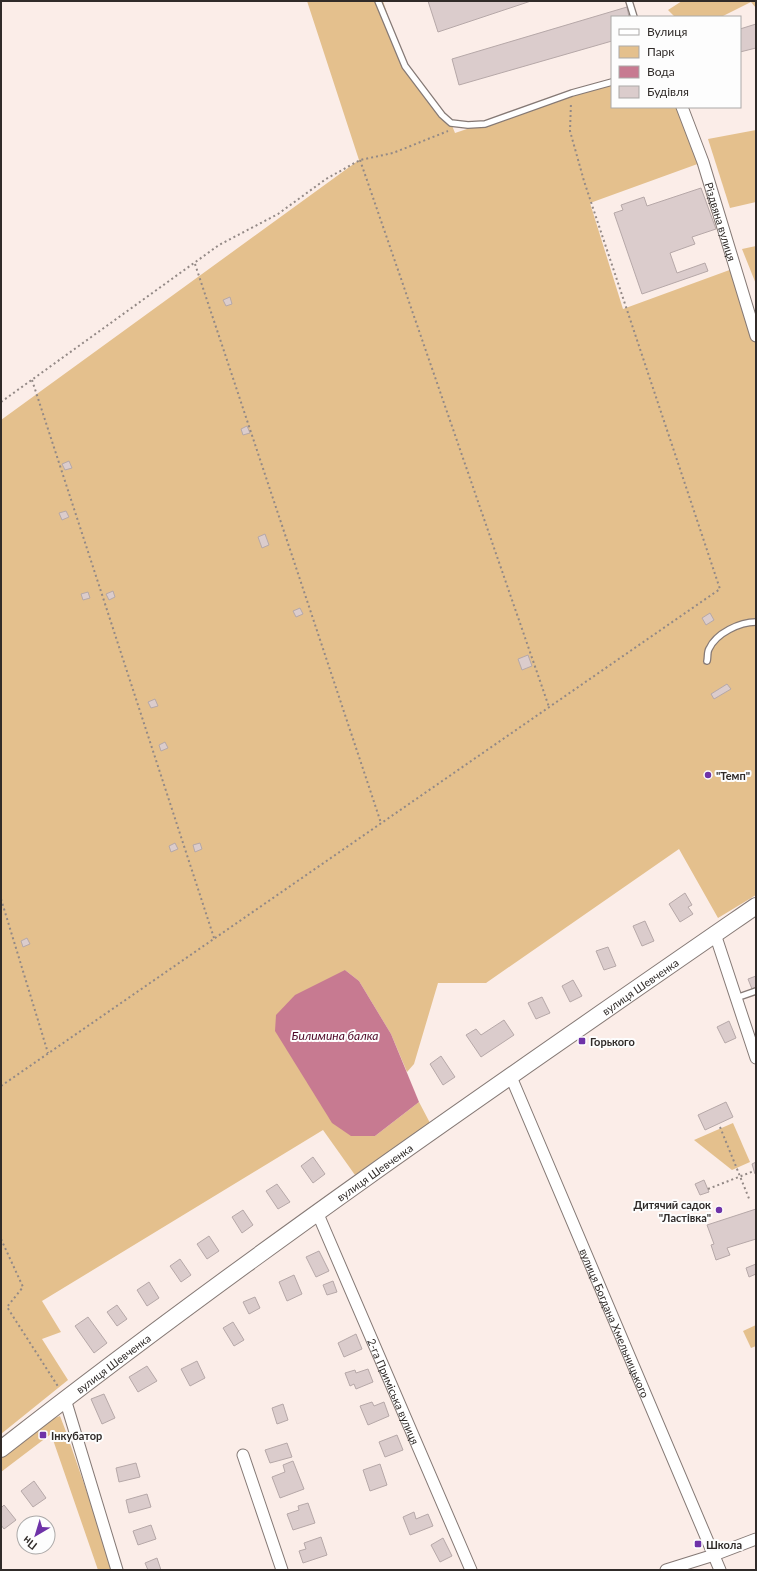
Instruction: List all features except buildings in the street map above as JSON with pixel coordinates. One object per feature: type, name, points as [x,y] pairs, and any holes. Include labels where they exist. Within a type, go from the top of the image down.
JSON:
[{"type":"street","name":"Різдвяна вулиця","points":[[682,108],[703,162],[756,336]]},
{"type":"street","name":"вулиця Шевченка","points":[[1,1449],[65,1398],[317,1212],[756,906]]},
{"type":"street","points":[[715,934],[756,1058]]},
{"type":"street","name":"вулиця Богдана Хмельницького","points":[[511,1077],[720,1570]]},
{"type":"street","name":"2-га Приміська вулиця","points":[[317,1212],[471,1570]]},
{"type":"street","points":[[65,1398],[117,1570]]},
{"type":"street","points":[[243,1455],[282,1570]]},
{"type":"street","points":[[666,1570],[714,1555],[756,1539]]},
{"type":"lane","points":[[378,1],[405,66],[425,94],[442,115],[451,123],[468,125],[485,124],[572,93],[611,82]]},
{"type":"lane","points":[[629,1],[634,16]]},
{"type":"lane","points":[[707,661],[708,649],[720,635],[734,627],[756,622]]},
{"type":"lane","points":[[736,998],[756,991]]},
{"type":"path","points":[[1,1086],[720,589],[584,181],[570,131],[572,93]]},
{"type":"path","points":[[1,402],[195,264],[219,245],[278,214],[326,179],[360,160],[393,153],[468,125]]},
{"type":"path","points":[[360,160],[549,707]]},
{"type":"path","points":[[195,264],[381,823]]},
{"type":"path","points":[[32,380],[214,938]]},
{"type":"path","points":[[1,899],[48,1053]]},
{"type":"path","points":[[720,1127],[750,1200]]},
{"type":"path","points":[[708,1189],[754,1171]]},
{"type":"path","points":[[1,1239],[23,1287],[7,1307],[65,1398]]},
{"type":"green space","points":[[307,1],[383,1],[405,66],[451,123],[455,133],[611,80],[611,108],[682,108],[703,162],[590,203],[623,309],[735,268],[756,336],[756,895],[718,918],[679,849],[486,983],[438,983],[414,1064],[407,1072],[391,1034],[359,981],[345,970],[375,1136],[419,1102],[430,1123],[355,1175],[323,1130],[42,1301],[61,1332],[42,1339],[68,1380],[1,1434],[1,420],[359,160]]},
{"type":"green space","points":[[682,1],[756,1],[756,8],[751,2],[723,16],[674,16],[668,10]]},
{"type":"green space","points":[[756,130],[756,202],[730,208],[708,139]]},
{"type":"green space","points":[[756,246],[756,284],[742,249]]},
{"type":"green space","points":[[733,1123],[750,1162],[732,1170],[694,1140]]},
{"type":"green space","points":[[756,1325],[756,1346],[751,1348],[743,1331]]},
{"type":"green space","points":[[60,1416],[114,1570],[98,1570],[51,1434],[1,1472],[1,1456],[52,1419]]},
{"type":"water","name":"Билимина балка","points":[[345,970],[359,981],[391,1034],[419,1102],[375,1136],[351,1136],[332,1123],[275,1031],[276,1015],[295,995]]},
{"type":"place","name":"\"Темп\"","points":[[708,775]]},
{"type":"place","name":"Горького","points":[[582,1041]]},
{"type":"place","name":"Дитячий садок \"Ластівка\"","points":[[719,1210]]},
{"type":"place","name":"Інкубатор","points":[[43,1435]]},
{"type":"place","name":"Школа","points":[[698,1544]]}]
